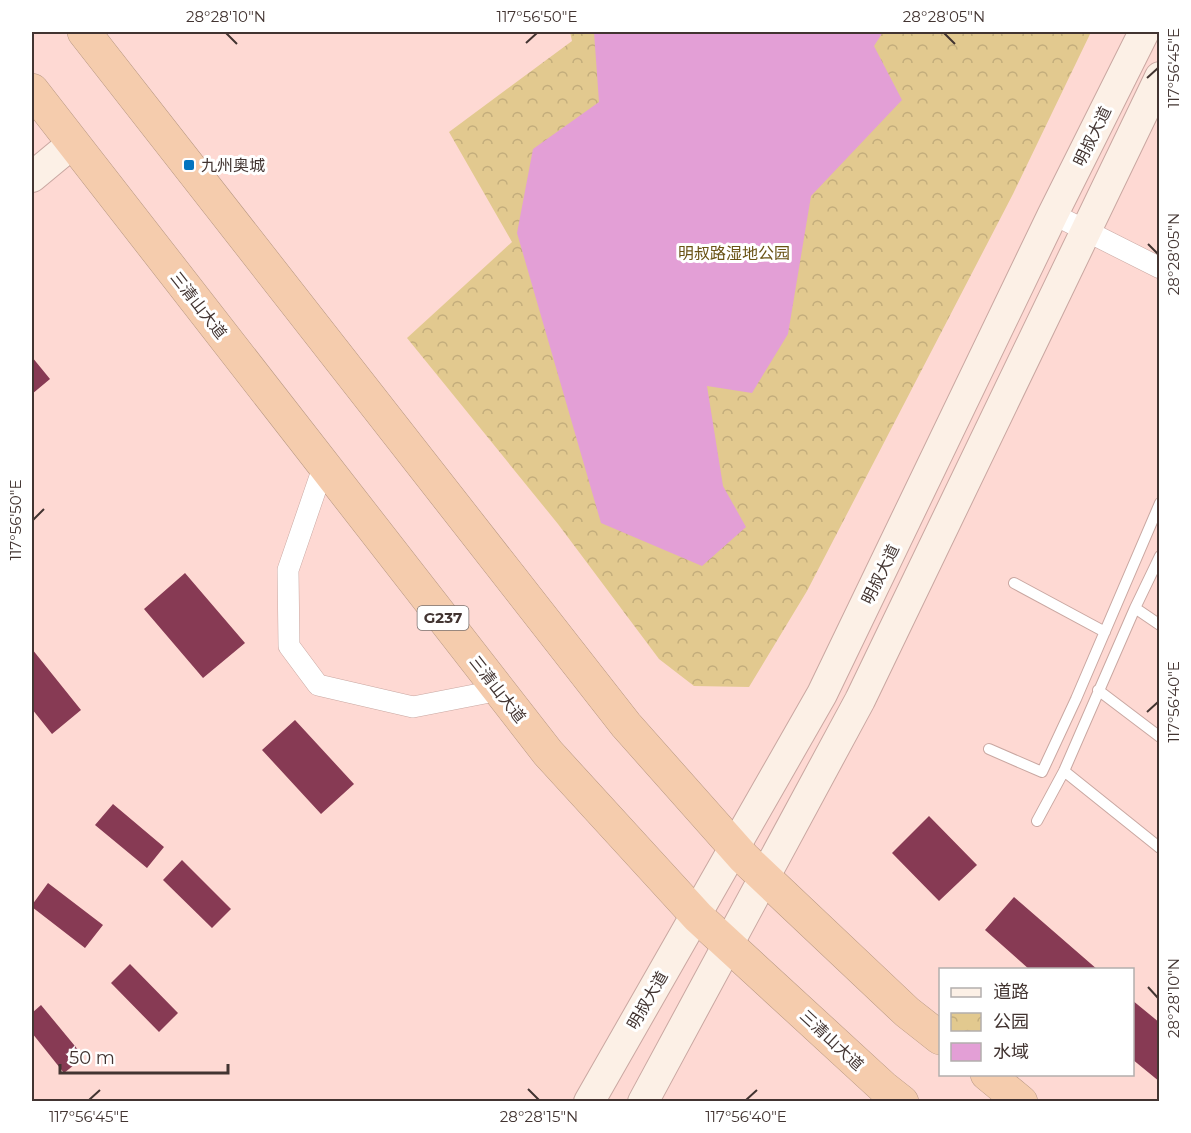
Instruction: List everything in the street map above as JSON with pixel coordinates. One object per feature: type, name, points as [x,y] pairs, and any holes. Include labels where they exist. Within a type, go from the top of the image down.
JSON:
[{"type":"highway","points":[[84,32],[626,724],[744,858],[907,1012],[939,1037]]},
{"type":"highway","name":"三清山大道","points":[[32,90],[548,753],[696,915],[902,1101]]},
{"type":"highway","points":[[990,1076],[1021,1101]]},
{"type":"main road","name":"明叔大道","points":[[589,1101],[822,694],[1053,214],[1144,32]]},
{"type":"main road","points":[[643,1101],[860,700],[1160,77]]},
{"type":"main road","points":[[32,177],[72,143]]},
{"type":"street","points":[[1053,214],[1160,268]]},
{"type":"street","points":[[324,465],[288,570],[288,646],[318,685],[413,706],[500,690]]},
{"type":"lane","points":[[989,748],[1042,772],[1076,699],[1160,502]]},
{"type":"lane","points":[[1037,821],[1064,771],[1098,690],[1160,556]]},
{"type":"lane","points":[[1014,583],[1105,632]]},
{"type":"lane","points":[[1135,608],[1160,625]]},
{"type":"lane","points":[[1098,690],[1160,737]]},
{"type":"lane","points":[[1064,771],[1160,848]]},
{"type":"green space","name":"明叔路湿地公园","points":[[570,32],[1091,32],[1013,194],[807,591],[749,687],[694,686],[659,659],[558,524],[407,338],[512,242],[449,132],[572,41]]},
{"type":"water","points":[[594,32],[883,32],[874,46],[902,100],[811,196],[788,334],[752,393],[707,386],[723,486],[746,527],[702,566],[601,523],[517,233],[533,149],[599,102]]},
{"type":"building","points":[[32,357],[50,379],[32,394]]},
{"type":"building","points":[[185,573],[245,643],[203,678],[144,609]]},
{"type":"building","points":[[32,649],[81,710],[52,734],[32,709]]},
{"type":"building","points":[[295,720],[354,784],[321,814],[262,750]]},
{"type":"building","points":[[113,804],[164,847],[147,868],[95,825]]},
{"type":"building","points":[[929,816],[977,865],[939,901],[892,853]]},
{"type":"building","points":[[182,860],[231,909],[212,928],[163,880]]},
{"type":"building","points":[[48,883],[103,925],[85,948],[32,907]]},
{"type":"building","points":[[1014,897],[1096,968],[1028,968],[985,930]]},
{"type":"building","points":[[130,964],[178,1013],[159,1032],[111,983]]},
{"type":"building","points":[[1134,1002],[1160,1023],[1160,1082],[1134,1061]]},
{"type":"building","points":[[41,1005],[84,1057],[64,1073],[32,1033],[32,1013]]},
{"type":"place","name":"九州奥城","points":[[189,165]]}]
